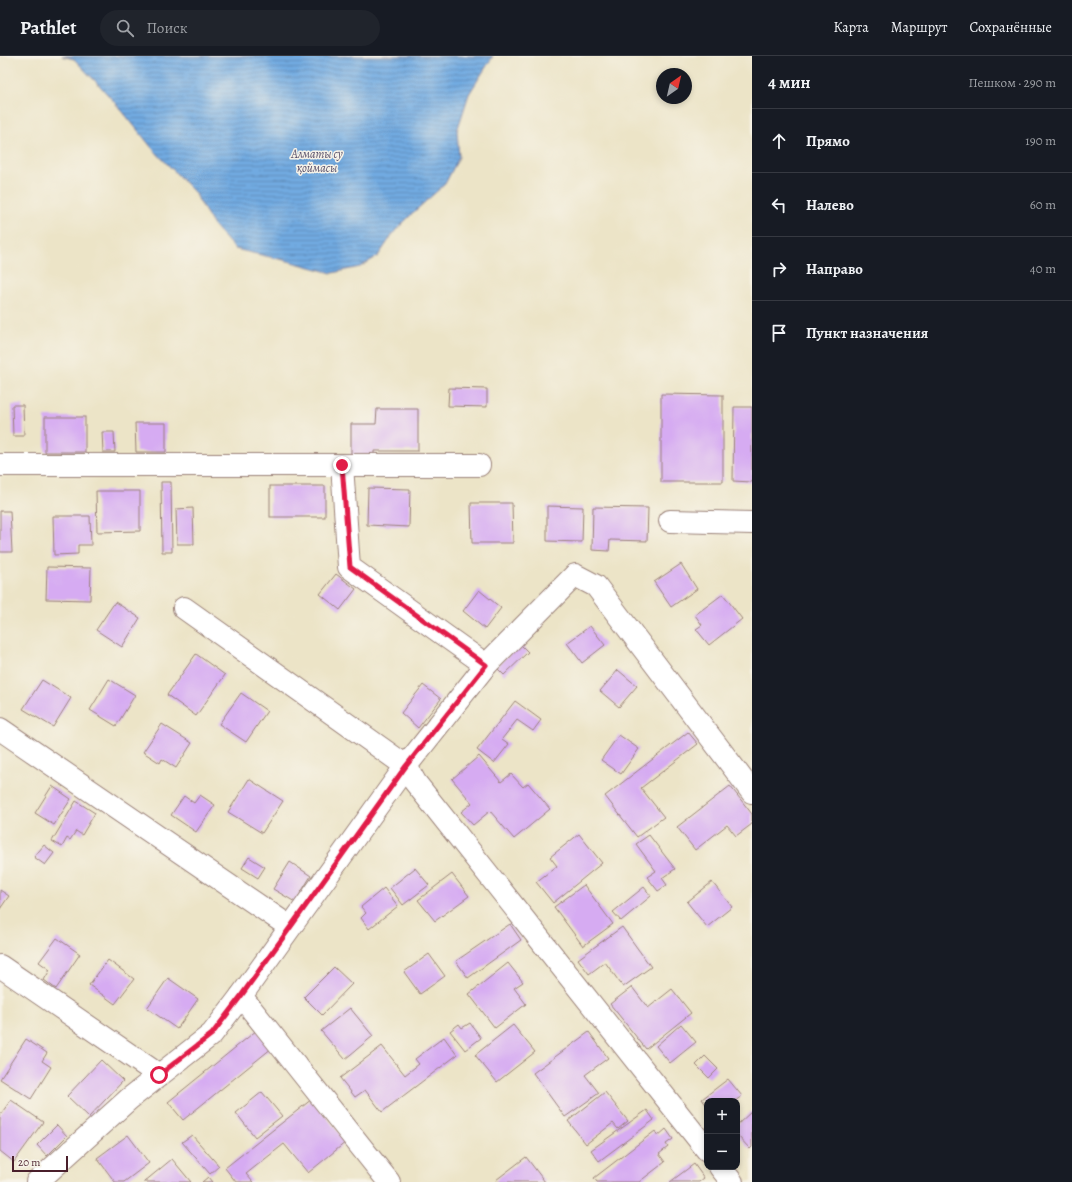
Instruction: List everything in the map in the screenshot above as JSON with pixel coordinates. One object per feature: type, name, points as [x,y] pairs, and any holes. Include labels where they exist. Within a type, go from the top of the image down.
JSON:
[{"type":"street","points":[[0,465],[479,465]]},
{"type":"street","points":[[342,465],[350,567],[486,665]]},
{"type":"street","points":[[670,522],[752,523]]},
{"type":"street","points":[[48,1178],[129,1099],[212,1034],[241,996],[406,766],[486,665],[575,576],[596,586],[752,792]]},
{"type":"street","points":[[184,608],[406,766],[415,782],[704,1146]]},
{"type":"street","points":[[0,728],[290,927]]},
{"type":"street","points":[[0,966],[159,1075]]},
{"type":"street","points":[[241,996],[389,1182]]},
{"type":"street","points":[[722,1170],[732,1182]]},
{"type":"water","name":"Алматы су қоймасы","points":[[62,56],[493,56],[469,94],[457,131],[459,157],[445,184],[395,231],[378,256],[360,267],[332,273],[235,249],[214,226],[194,192],[152,148],[101,87],[74,59]]},
{"type":"building","points":[[449,388],[487,389],[487,407],[448,406]]},
{"type":"building","points":[[661,394],[723,395],[723,482],[661,482]]},
{"type":"building","points":[[12,405],[23,405],[24,436],[13,436]]},
{"type":"building","points":[[734,407],[752,407],[752,482],[733,481]]},
{"type":"building","points":[[377,409],[418,409],[418,451],[374,451],[374,458],[351,458],[351,424],[376,424]]},
{"type":"building","points":[[45,417],[85,417],[85,452],[45,452]]},
{"type":"building","points":[[135,423],[166,423],[166,452],[136,452]]},
{"type":"building","points":[[102,432],[114,432],[115,452],[103,452]]},
{"type":"building","points":[[161,482],[171,482],[172,552],[162,552]]},
{"type":"building","points":[[270,486],[325,486],[325,517],[270,517]]},
{"type":"building","points":[[368,488],[410,489],[409,527],[367,525]]},
{"type":"building","points":[[96,491],[140,491],[140,531],[97,532]]},
{"type":"building","points":[[471,503],[512,503],[513,543],[472,543]]},
{"type":"building","points":[[547,506],[583,507],[582,542],[547,541]]},
{"type":"building","points":[[593,507],[648,508],[647,541],[610,540],[609,551],[592,550]]},
{"type":"building","points":[[193,508],[194,544],[177,544],[176,509]]},
{"type":"building","points":[[0,511],[10,511],[12,552],[0,552]]},
{"type":"building","points":[[53,516],[90,516],[91,545],[78,545],[78,554],[54,555]]},
{"type":"building","points":[[681,564],[697,589],[671,607],[654,582]]},
{"type":"building","points":[[47,567],[91,568],[90,600],[46,599]]},
{"type":"building","points":[[336,574],[356,589],[340,610],[320,594]]},
{"type":"building","points":[[479,590],[501,608],[485,629],[463,611]]},
{"type":"building","points":[[723,594],[742,619],[709,645],[696,629],[702,625],[695,615]]},
{"type":"building","points":[[115,602],[140,618],[122,647],[96,630]]},
{"type":"building","points":[[590,626],[605,645],[582,663],[567,643]]},
{"type":"building","points":[[520,644],[528,652],[504,675],[496,667]]},
{"type":"building","points":[[196,654],[225,675],[196,716],[167,695]]},
{"type":"building","points":[[618,670],[637,686],[619,707],[600,691]]},
{"type":"building","points":[[109,679],[135,695],[116,726],[90,710]]},
{"type":"building","points":[[42,680],[71,698],[53,727],[23,709]]},
{"type":"building","points":[[423,685],[441,699],[418,728],[401,713]]},
{"type":"building","points":[[241,693],[267,711],[246,742],[219,724]]},
{"type":"building","points":[[515,701],[541,720],[533,731],[517,720],[502,739],[509,744],[494,763],[477,750]]},
{"type":"building","points":[[162,724],[192,743],[176,768],[162,759],[160,763],[143,752]]},
{"type":"building","points":[[688,732],[698,744],[641,788],[664,817],[637,837],[605,796]]},
{"type":"building","points":[[619,735],[639,749],[621,774],[601,760]]},
{"type":"building","points":[[479,756],[501,782],[511,774],[523,787],[528,783],[550,809],[514,839],[490,811],[473,825],[461,812],[472,803],[452,779]]},
{"type":"building","points":[[249,779],[283,801],[262,833],[228,812]]},
{"type":"building","points":[[52,786],[71,799],[54,825],[35,813]]},
{"type":"building","points":[[730,786],[752,814],[752,824],[736,836],[727,825],[695,850],[677,827]]},
{"type":"building","points":[[200,795],[215,805],[196,832],[171,815],[184,796],[194,803]]},
{"type":"building","points":[[76,801],[95,813],[82,835],[76,831],[70,840],[67,838],[62,847],[52,841]]},
{"type":"building","points":[[579,834],[602,863],[553,903],[536,882],[557,866],[550,857]]},
{"type":"building","points":[[649,835],[675,869],[662,878],[667,885],[658,891],[647,877],[656,871],[636,844]]},
{"type":"building","points":[[44,845],[54,853],[45,865],[34,857]]},
{"type":"building","points":[[249,857],[265,867],[258,878],[242,868]]},
{"type":"building","points":[[290,862],[311,876],[295,902],[273,889]]},
{"type":"building","points":[[415,868],[429,885],[403,905],[390,888]]},
{"type":"building","points":[[452,874],[469,896],[435,921],[418,900]]},
{"type":"building","points":[[712,882],[732,907],[707,927],[687,902]]},
{"type":"building","points":[[584,885],[613,924],[583,946],[554,907]]},
{"type":"building","points":[[644,887],[651,896],[621,921],[613,912]]},
{"type":"building","points":[[384,888],[398,906],[369,929],[361,918],[366,913],[361,907]]},
{"type":"building","points":[[0,890],[9,896],[0,909]]},
{"type":"building","points":[[510,924],[521,940],[468,978],[456,961]]},
{"type":"building","points":[[622,927],[651,967],[623,987],[605,962],[589,974],[578,959]]},
{"type":"building","points":[[57,938],[80,954],[56,989],[44,980],[50,970],[39,962]]},
{"type":"building","points":[[429,954],[445,976],[420,994],[404,972]]},
{"type":"building","points":[[108,960],[134,979],[115,1004],[89,985]]},
{"type":"building","points":[[508,963],[523,982],[514,988],[526,1004],[495,1028],[469,994]]},
{"type":"building","points":[[334,967],[352,984],[322,1015],[304,997]]},
{"type":"building","points":[[168,978],[198,999],[177,1029],[147,1008]]},
{"type":"building","points":[[632,987],[648,1008],[672,989],[691,1013],[646,1049],[610,1004]]},
{"type":"building","points":[[350,1008],[373,1036],[345,1059],[321,1031]]},
{"type":"building","points":[[470,1023],[481,1038],[465,1050],[450,1031],[459,1024],[462,1028]]},
{"type":"building","points":[[681,1024],[696,1042],[670,1063],[656,1046]]},
{"type":"building","points":[[513,1025],[535,1052],[497,1082],[475,1055]]},
{"type":"building","points":[[257,1030],[272,1048],[183,1120],[168,1102]]},
{"type":"building","points":[[589,1032],[608,1058],[585,1075],[599,1093],[565,1117],[533,1073]]},
{"type":"building","points":[[444,1037],[457,1055],[382,1112],[365,1090],[355,1097],[340,1078],[382,1046],[405,1075],[419,1064],[415,1059]]},
{"type":"building","points":[[26,1039],[47,1053],[42,1061],[51,1067],[31,1099],[0,1079]]},
{"type":"building","points":[[705,1056],[718,1069],[709,1078],[696,1065]]},
{"type":"building","points":[[101,1060],[123,1081],[89,1117],[67,1096]]},
{"type":"building","points":[[728,1079],[742,1096],[739,1098],[704,1098],[704,1102],[702,1099]]},
{"type":"building","points":[[262,1092],[282,1116],[255,1137],[236,1113]]},
{"type":"building","points":[[605,1092],[628,1121],[618,1129],[613,1123],[586,1144],[568,1121]]},
{"type":"building","points":[[312,1099],[346,1142],[308,1173],[284,1144],[246,1174],[253,1182],[236,1182],[225,1168]]},
{"type":"building","points":[[11,1100],[43,1122],[14,1162],[0,1151],[0,1115]]},
{"type":"building","points":[[647,1110],[654,1120],[599,1161],[591,1150]]},
{"type":"building","points":[[752,1111],[752,1147],[750,1149],[740,1138],[740,1122]]},
{"type":"building","points":[[57,1125],[67,1136],[47,1156],[37,1145]]},
{"type":"building","points":[[666,1129],[673,1139],[666,1144],[668,1147],[659,1154],[665,1162],[639,1182],[597,1182],[594,1178],[655,1131],[658,1136]]},
{"type":"building","points":[[128,1135],[149,1163],[124,1182],[115,1182],[97,1158]]},
{"type":"building","points":[[192,1135],[219,1166],[210,1174],[182,1142]]},
{"type":"building","points":[[526,1157],[545,1182],[497,1182],[496,1180]]},
{"type":"building","points":[[172,1159],[191,1182],[144,1182]]},
{"type":"building","points":[[694,1164],[704,1178],[699,1182],[670,1182]]},
{"type":"building","points":[[208,1177],[212,1182],[202,1182]]},
{"type":"route","points":[[159,1075],[212,1034],[241,996],[406,766],[486,665],[350,567],[342,465]]}]
